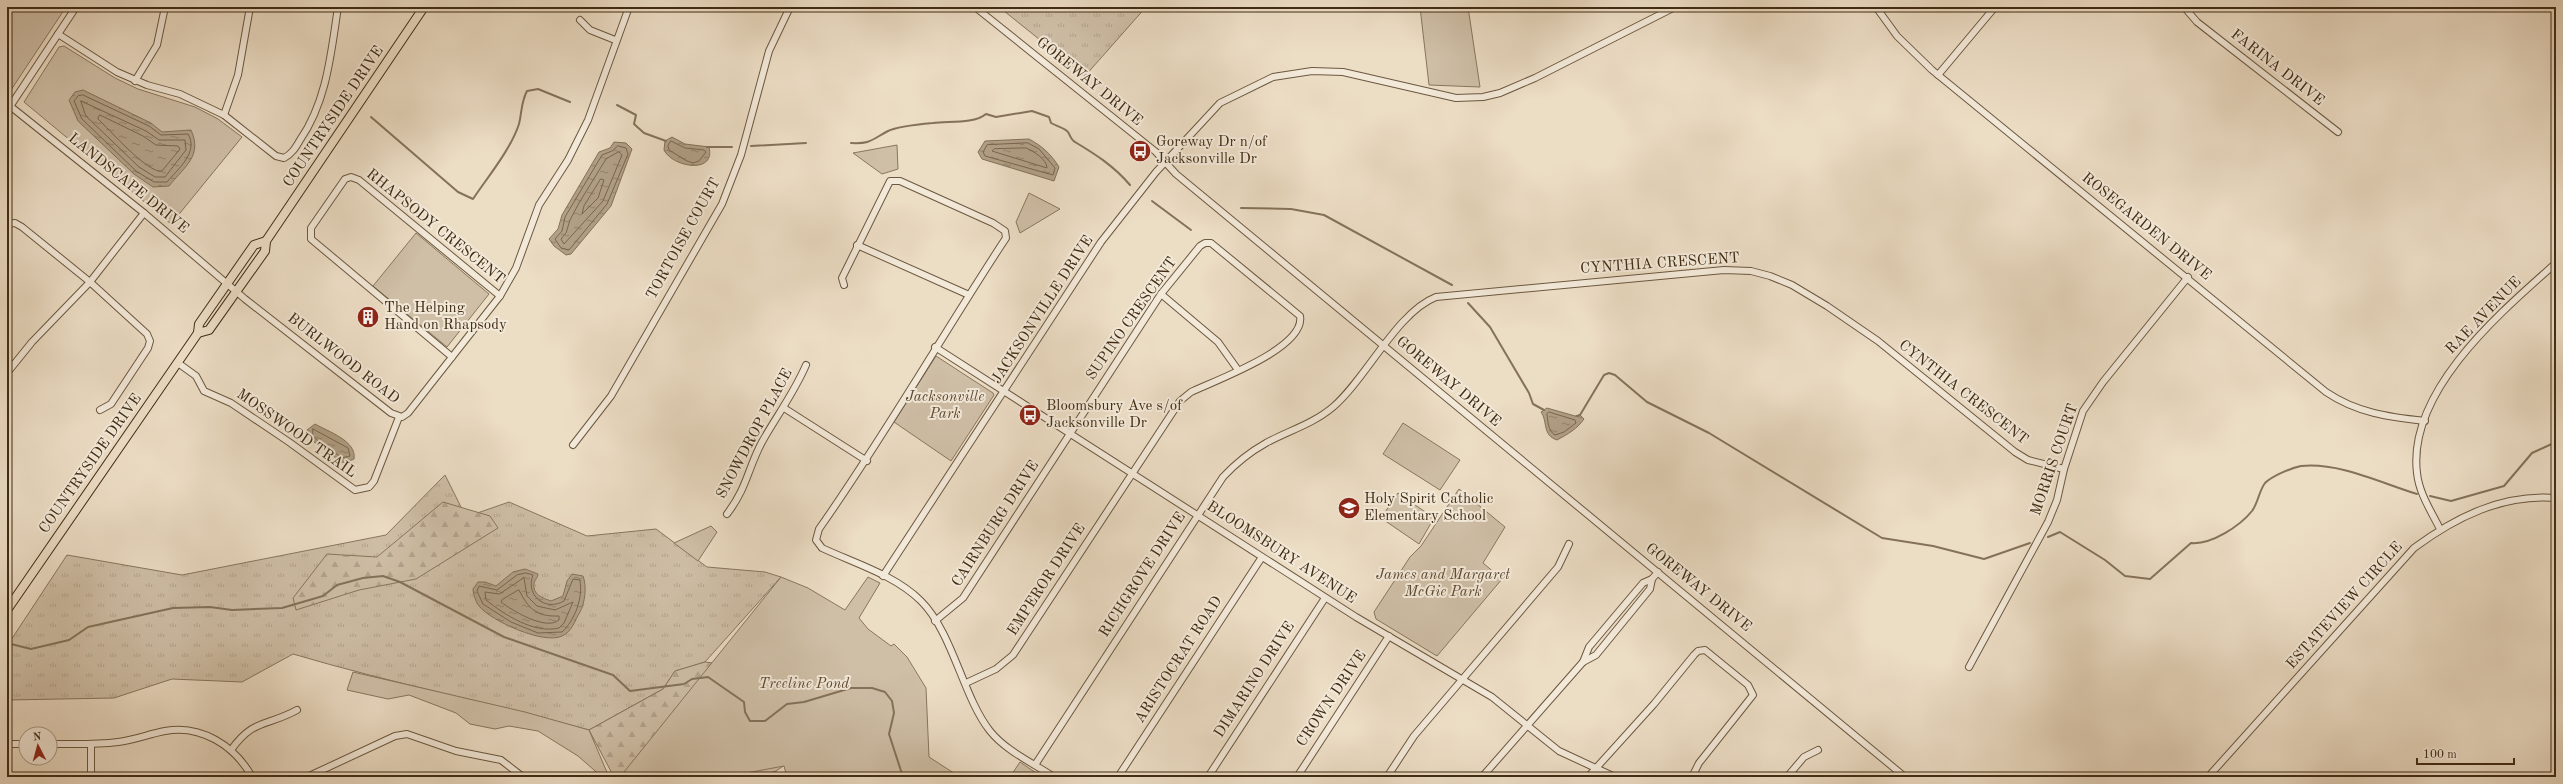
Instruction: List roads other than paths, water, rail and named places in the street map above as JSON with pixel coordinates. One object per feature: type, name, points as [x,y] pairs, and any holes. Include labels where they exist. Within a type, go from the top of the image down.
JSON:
[{"type":"main road","name":"COUNTRYSIDE DRIVE","points":[[198,333],[209,330],[237,291],[264,251],[266,242],[424,7]]},
{"type":"main road","name":"COUNTRYSIDE DRIVE","points":[[7,610],[178,363],[198,333],[199,324],[254,245],[266,242]]},
{"type":"street","points":[[9,108],[76,7]]},
{"type":"street","points":[[135,80],[157,45],[165,7]]},
{"type":"street","points":[[224,115],[238,75],[250,7]]},
{"type":"street","points":[[58,34],[104,65],[135,80],[180,94],[224,115],[276,156],[284,158],[289,156],[310,125],[316,111],[328,71],[338,7]]},
{"type":"street","name":"BURLWOOD ROAD","points":[[237,291],[390,413],[399,417],[408,413],[500,296],[516,268],[539,205],[568,160],[588,120],[615,40],[629,7]]},
{"type":"street","name":"TORTOISE COURT","points":[[573,445],[611,396],[658,311],[722,204],[741,155],[769,51],[790,7]]},
{"type":"street","name":"GOREWAY DRIVE","points":[[975,7],[1156,152],[1176,174],[1905,777]]},
{"type":"street","points":[[1166,163],[1220,102],[1273,77],[1312,71],[1343,72],[1456,98],[1483,97],[1500,93],[1535,78],[1675,7]]},
{"type":"street","name":"ROSEGARDEN DRIVE","points":[[1876,7],[1897,36],[1938,75],[2343,404],[2367,413],[2425,421]]},
{"type":"street","points":[[1938,75],[1995,7]]},
{"type":"street","name":"FARINA DRIVE","points":[[2184,7],[2197,22],[2338,132]]},
{"type":"street","points":[[580,20],[590,30],[615,40]]},
{"type":"street","name":"LANDSCAPE DRIVE","points":[[9,108],[144,213],[237,291]]},
{"type":"street","name":"JACKSONVILLE DRIVE","points":[[883,576],[1101,242],[1166,163]]},
{"type":"street","name":"RHAPSODY CRESCENT","points":[[452,357],[311,239],[311,228],[345,179],[351,177],[358,180],[500,296]]},
{"type":"street","points":[[844,285],[842,278],[886,185],[890,181],[896,179],[993,223],[1005,231],[1006,238],[935,347],[867,461],[819,529],[816,540],[822,548],[883,576],[916,596],[935,621],[984,722],[992,733],[1003,744],[1054,777]]},
{"type":"street","points":[[7,373],[32,342],[90,282],[144,213]]},
{"type":"street","points":[[7,224],[20,225],[90,282],[147,334],[150,341],[148,348],[111,404],[100,410]]},
{"type":"street","name":"SUPINO CRESCENT","points":[[1070,433],[1161,294],[1200,246],[1205,243],[1211,243],[1300,316],[1301,323],[1288,342],[1273,353],[1182,399],[1169,415],[1132,472]]},
{"type":"street","points":[[857,245],[969,295]]},
{"type":"street","name":"RAE AVENUE","points":[[2440,529],[2420,490],[2417,473],[2417,452],[2430,408],[2457,361],[2517,298],[2556,263]]},
{"type":"street","name":"CYNTHIA CRESCENT","points":[[1385,346],[1415,311],[1436,297],[1724,270],[1751,271],[1792,285],[1827,306],[1878,341],[2015,452],[2028,460],[2064,469]]},
{"type":"street","name":"MORRIS COURT","points":[[1969,667],[2048,522],[2057,500],[2064,469],[2083,411],[2103,382],[2188,278]]},
{"type":"street","points":[[1161,294],[1218,342],[1238,370]]},
{"type":"street","name":"RICHGROVE DRIVE","points":[[1035,765],[1223,477],[1236,463],[1266,443],[1314,421],[1333,407],[1349,392],[1385,346]]},
{"type":"street","name":"BLOOMSBURY AVENUE","points":[[935,347],[1132,472],[1325,598],[1492,697],[1526,726],[1560,751],[1595,769],[1615,777]]},
{"type":"street","name":"MOSSWOOD TRAIL","points":[[178,363],[196,376],[204,391],[230,403],[289,442],[354,490],[369,487],[374,481],[399,417]]},
{"type":"street","name":"SNOWDROP PLACE","points":[[727,514],[743,491],[762,443],[784,408],[806,365]]},
{"type":"street","points":[[784,408],[867,461]]},
{"type":"street","name":"CAIRNBURG DRIVE","points":[[935,621],[963,598],[1070,433]]},
{"type":"street","name":"EMPEROR DRIVE","points":[[966,683],[996,669],[1013,655],[1132,472]]},
{"type":"street","name":"ESTATEVIEW CIRCLE","points":[[2208,777],[2414,548],[2440,529],[2463,516],[2489,506],[2518,500],[2556,498]]},
{"type":"street","points":[[1387,777],[1414,736],[1558,567],[1569,544]]},
{"type":"street","name":"ARISTOCRAT ROAD","points":[[1118,777],[1262,557]]},
{"type":"street","points":[[1482,777],[1584,662],[1596,655],[1650,589],[1652,580],[1658,572]]},
{"type":"street","points":[[1584,662],[1590,647],[1643,582],[1652,580]]},
{"type":"street","name":"DIMARINO DRIVE","points":[[1208,777],[1325,598]]},
{"type":"street","name":"CROWN DRIVE","points":[[1296,777],[1390,636]]},
{"type":"street","points":[[1588,777],[1654,704],[1694,655],[1705,650],[1748,685],[1753,695],[1699,763],[1692,777]]},
{"type":"street","points":[[231,750],[242,736],[255,725],[282,718],[297,710]]},
{"type":"street","points":[[58,744],[119,742],[167,730],[179,730],[203,734],[231,750],[252,777]]},
{"type":"street","points":[[307,777],[395,736],[407,734],[456,751],[501,760],[523,777]]},
{"type":"street","points":[[7,744],[18,744]]},
{"type":"street","points":[[91,744],[91,777]]},
{"type":"street","points":[[1787,777],[1804,757],[1818,750]]},
{"type":"water","points":[[83,90],[151,123],[162,132],[191,130],[195,147],[193,154],[186,167],[169,186],[153,187],[134,174],[78,121],[69,100],[75,92]]},
{"type":"water","points":[[672,137],[685,144],[709,147],[709,156],[706,162],[700,165],[692,165],[675,161],[664,150],[665,141]]},
{"type":"water","points":[[1029,139],[1046,151],[1059,167],[1054,181],[982,159],[978,152],[985,141]]},
{"type":"water","points":[[614,142],[626,143],[632,149],[611,206],[571,254],[566,255],[554,246],[549,239],[558,229],[562,215],[599,152],[610,148]]},
{"type":"water","points":[[1547,408],[1575,416],[1580,415],[1584,419],[1569,433],[1557,440],[1552,438],[1547,432],[1541,412]]},
{"type":"water","points":[[315,424],[347,442],[354,453],[354,459],[346,462],[337,460],[332,454],[314,442],[307,430]]},
{"type":"water","points":[[525,569],[538,574],[538,577],[534,583],[536,593],[551,601],[563,596],[567,581],[572,574],[583,576],[585,594],[583,604],[573,626],[562,636],[554,638],[543,637],[518,630],[494,618],[478,605],[473,589],[478,582],[485,582],[496,586],[513,572]]},
{"type":"waterway","points":[[371,117],[458,192],[473,199],[505,153],[515,134],[527,91],[538,89],[570,102]]},
{"type":"waterway","points":[[617,105],[636,115],[634,124],[644,133],[666,141]]},
{"type":"waterway","points":[[851,143],[867,142],[888,131],[903,127],[933,123],[968,121],[986,114],[996,117],[1032,111],[1049,117],[1051,123],[1067,131],[1074,141],[1104,161],[1130,185]]},
{"type":"waterway","points":[[751,146],[806,143]]},
{"type":"waterway","points":[[707,147],[732,147]]},
{"type":"waterway","points":[[1152,201],[1191,230]]},
{"type":"waterway","points":[[1241,208],[1291,209],[1324,215],[1452,285]]},
{"type":"waterway","points":[[1468,303],[1490,327],[1529,393],[1533,404],[1544,410]]},
{"type":"waterway","points":[[1577,416],[1580,415],[1604,375],[1609,373],[1615,375],[1647,402],[1709,433],[1882,538],[1933,546],[1984,559],[2030,543]]},
{"type":"waterway","points":[[2430,496],[2451,501],[2504,486],[2532,453],[2556,442]]},
{"type":"waterway","points":[[2048,537],[2060,532],[2105,560],[2125,576],[2150,579],[2191,543],[2199,543],[2216,538],[2240,523],[2254,508],[2261,490],[2268,480],[2301,466],[2330,467],[2345,470],[2417,494]]},
{"type":"waterway","points":[[7,643],[31,649],[69,640],[88,627],[173,608],[210,607],[232,610],[282,608],[323,596],[337,585],[363,578],[383,576],[400,582],[504,637],[613,675],[630,691],[684,684],[692,679],[708,677],[744,702],[745,712],[750,721],[765,721],[787,704],[804,702],[851,688],[872,688],[885,692],[892,701],[894,713],[889,734],[903,777]]},
{"type":"place","name":"Goreway Dr n/of Jacksonville Dr","points":[[1140,151]]},
{"type":"place","name":"The Helping Hand on Rhapsody","points":[[368,317]]},
{"type":"place","name":"Bloomsbury Ave s/of Jacksonville Dr","points":[[1030,415]]},
{"type":"place","name":"Holy Spirit Catholic Elementary School","points":[[1349,508]]},
{"type":"park label","name":"Jacksonville Park","points":[[945,406]]},
{"type":"park label","name":"James and Margaret McGie Park","points":[[1443,584]]},
{"type":"park label","name":"Treeline Pond","points":[[804,684]]}]
